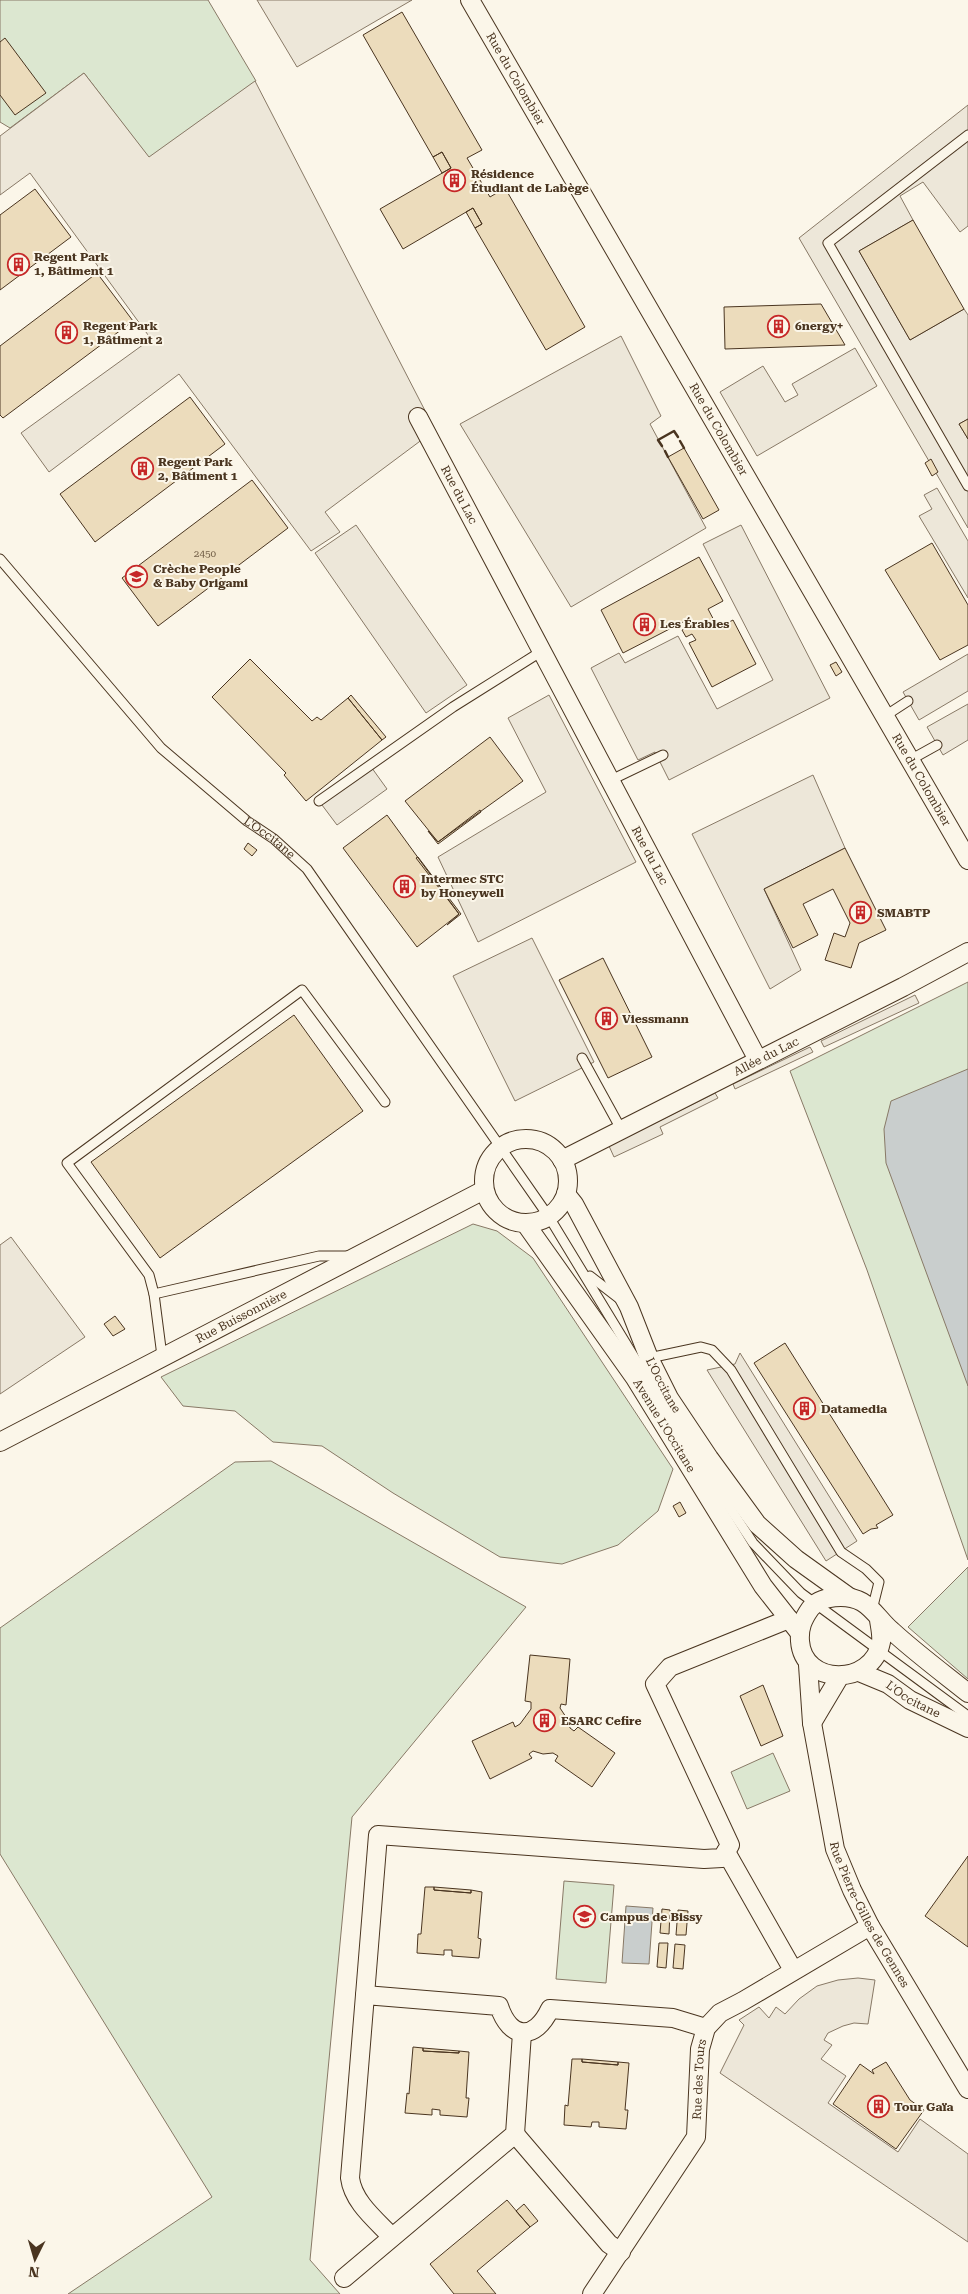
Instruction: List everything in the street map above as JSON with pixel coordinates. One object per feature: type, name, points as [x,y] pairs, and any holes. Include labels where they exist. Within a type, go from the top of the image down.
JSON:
[{"type":"street","name":"Rue du Colombier","points":[[470,0],[968,860]]},
{"type":"street","name":"Rue du Lac","points":[[418,417],[758,1060]]},
{"type":"street","name":"Allée du Lac","points":[[562,1160],[903,988],[968,952]]},
{"type":"street","points":[[527,1139],[541,1142],[553,1149],[562,1160],[568,1183],[566,1194],[559,1207],[549,1217],[537,1222],[511,1221],[499,1214],[489,1203],[484,1190],[486,1166],[500,1148],[513,1141],[527,1139]]},
{"type":"street","name":"Rue Buissonnière","points":[[0,1442],[484,1190]]},
{"type":"street","points":[[566,1194],[574,1204],[629,1306]]},
{"type":"street","name":"Avenue L'Occitane","points":[[525,1223],[636,1378],[763,1586],[794,1626]]},
{"type":"street","name":"L'Occitane","points":[[629,1306],[648,1358],[669,1398],[708,1458]]},
{"type":"street","name":"Avenue L'Occitane","points":[[708,1458],[757,1524],[796,1559],[848,1597]]},
{"type":"street","points":[[392,2237],[357,2199],[352,2190],[350,2178],[378,1835],[704,1859],[722,1858],[730,1845],[655,1684],[670,1668],[794,1626],[802,1620],[814,1604],[832,1598],[848,1597],[861,1602],[968,1693]]},
{"type":"street","points":[[794,1626],[808,1665],[824,1673],[840,1676],[859,1672],[871,1664],[881,1640],[876,1615]]},
{"type":"street","name":"Rue Pierre-Gilles de Gennes","points":[[808,1665],[812,1723],[835,1849],[870,1926],[968,2089]]},
{"type":"street","name":"L'Occitane","points":[[859,1672],[888,1684],[910,1700],[967,1718]]},
{"type":"street","points":[[812,1723],[840,1676]]},
{"type":"street","points":[[726,1852],[794,1970]]},
{"type":"street","name":"Rue des Tours","points":[[592,2294],[696,2137],[700,2050],[706,2028],[720,2013],[744,2001],[870,1926]]},
{"type":"street","points":[[365,1995],[500,2006],[504,2020],[512,2029],[522,2033],[536,2030],[544,2021],[550,2009],[673,2018],[706,2028]]},
{"type":"street","points":[[522,2033],[515,2134],[609,2244],[621,2252]]},
{"type":"street","points":[[344,2278],[515,2134]]},
{"type":"lane","points":[[968,134],[828,243],[968,486]]},
{"type":"lane","name":"L'Occitane","points":[[0,559],[161,748],[247,821],[274,839],[307,869],[500,1148]]},
{"type":"lane","points":[[319,801],[445,712],[542,651]]},
{"type":"lane","points":[[885,716],[908,702]]},
{"type":"lane","points":[[910,760],[937,745]]},
{"type":"lane","points":[[610,780],[663,755]]},
{"type":"lane","points":[[162,1356],[154,1294],[149,1275],[67,1163],[302,990],[384,1102]]},
{"type":"lane","points":[[582,1058],[621,1130]]},
{"type":"lane","name":"Avenue L'Occitane","points":[[500,1148],[549,1217],[679,1431],[753,1543],[778,1572],[814,1604],[967,1718]]},
{"type":"lane","points":[[154,1294],[319,1256],[356,1257]]},
{"type":"lane","name":"Avenue L'Occitane","points":[[581,1267],[596,1282],[629,1306]]},
{"type":"lane","points":[[648,1358],[702,1347],[712,1350],[731,1370],[841,1552],[866,1569],[880,1582],[876,1615]]},
{"type":"lane","name":"Avenue L'Occitane","points":[[708,1458],[721,1494]]},
{"type":"green space","points":[[0,0],[208,0],[256,81],[149,158],[84,73],[10,128],[0,122]]},
{"type":"green space","points":[[968,982],[968,1560],[867,1270],[790,1071]]},
{"type":"green space","points":[[473,1224],[497,1231],[533,1258],[673,1469],[658,1511],[618,1545],[562,1564],[500,1557],[393,1493],[322,1446],[273,1442],[235,1411],[183,1406],[161,1377]]},
{"type":"green space","points":[[271,1461],[526,1607],[352,1817],[310,2260],[340,2294],[68,2294],[212,2197],[0,1854],[0,1628],[235,1462]]},
{"type":"green space","points":[[968,1567],[968,1679],[908,1627]]},
{"type":"green space","points":[[773,1753],[790,1791],[747,1809],[731,1772]]},
{"type":"green space","points":[[564,1881],[614,1885],[606,1983],[556,1979]]},
{"type":"shaded area","points":[[257,0],[412,0],[297,67]]},
{"type":"shaded area","points":[[84,73],[149,157],[255,81],[435,430],[325,512],[340,532],[311,551],[179,374],[49,472],[21,433],[151,339],[30,173],[0,195],[0,136]]},
{"type":"shaded area","points":[[968,105],[968,226],[960,232],[923,182],[900,196],[913,220],[859,251],[910,340],[964,309],[968,315],[968,419],[959,424],[968,439],[968,528],[799,238]]},
{"type":"shaded area","points":[[621,336],[661,416],[650,424],[706,528],[571,607],[460,424]]},
{"type":"shaded area","points":[[855,348],[877,386],[757,456],[720,392],[763,366],[785,402],[798,395],[792,384]]},
{"type":"shaded area","points":[[937,488],[968,541],[968,598],[919,516],[932,509],[924,495]]},
{"type":"shaded area","points":[[356,525],[467,685],[426,713],[315,553]]},
{"type":"shaded area","points":[[741,525],[830,698],[669,780],[655,752],[638,760],[591,668],[619,653],[625,663],[678,636],[717,709],[773,680],[703,544]]},
{"type":"shaded area","points":[[968,654],[968,691],[919,720],[903,692]]},
{"type":"shaded area","points":[[549,695],[636,862],[478,942],[438,857],[546,792],[508,718]]},
{"type":"shaded area","points":[[968,704],[968,740],[943,755],[927,727]]},
{"type":"shaded area","points":[[369,764],[387,789],[337,825],[319,801]]},
{"type":"shaded area","points":[[813,775],[845,848],[764,889],[801,970],[770,989],[692,834]]},
{"type":"shaded area","points":[[532,938],[594,1062],[515,1101],[453,976]]},
{"type":"shaded area","points":[[915,995],[919,1003],[824,1047],[821,1041]]},
{"type":"shaded area","points":[[810,1047],[813,1052],[735,1089],[733,1084]]},
{"type":"shaded area","points":[[968,1069],[968,1386],[886,1163],[884,1129],[891,1101]]},
{"type":"shaded area","points":[[715,1093],[718,1098],[660,1127],[663,1134],[614,1157],[609,1146]]},
{"type":"shaded area","points":[[11,1237],[85,1337],[0,1394],[0,1245]]},
{"type":"shaded area","points":[[740,1353],[857,1541],[826,1561],[707,1370],[735,1364]]},
{"type":"shaded area","points":[[626,1906],[653,1908],[649,1964],[622,1963]]},
{"type":"shaded area","points":[[858,1978],[875,1980],[868,2024],[854,2023],[843,2026],[828,2033],[824,2040],[832,2045],[821,2059],[846,2076],[828,2103],[898,2152],[920,2119],[968,2154],[968,2242],[720,2073],[744,2025],[739,2020],[759,2007],[769,2018],[776,2007],[785,2014],[799,1999],[817,1986],[838,1980]]},
{"type":"building","name":"Résidence Étudiant de Labège","points":[[402,12],[482,150],[467,158],[490,197],[505,188],[585,327],[546,350],[475,228],[482,224],[473,208],[403,249],[380,209],[451,168],[442,152],[433,157],[363,35]]},
{"type":"building","points":[[5,38],[46,93],[15,115],[0,95],[0,42]]},
{"type":"building","points":[[442,152],[451,168],[442,173],[433,157]]},
{"type":"building","name":"Regent Park 1, Bâtiment 1","points":[[35,189],[71,237],[0,290],[0,215]]},
{"type":"building","points":[[473,208],[482,224],[475,228],[466,212]]},
{"type":"building","points":[[913,220],[964,309],[910,340],[859,251]]},
{"type":"building","name":"Regent Park 1, Bâtiment 2","points":[[97,273],[133,321],[3,418],[0,415],[0,346]]},
{"type":"building","name":"6nergy+","points":[[821,304],[845,345],[725,349],[724,307]]},
{"type":"building","name":"Regent Park 2, Bâtiment 1","points":[[190,397],[225,444],[95,542],[60,494]]},
{"type":"building","points":[[968,419],[968,439],[959,424]]},
{"type":"building","points":[[684,448],[719,510],[703,519],[668,457]]},
{"type":"building","points":[[931,459],[938,472],[932,476],[925,463]]},
{"type":"building","points":[[252,480],[288,528],[158,626],[122,578]]},
{"type":"building","points":[[932,543],[968,605],[968,645],[940,660],[885,570]]},
{"type":"building","name":"Les Érables","points":[[699,557],[723,601],[708,609],[718,628],[733,620],[756,664],[712,687],[689,643],[696,640],[692,634],[686,637],[682,630],[689,627],[685,621],[623,653],[601,610]]},
{"type":"building","points":[[250,659],[312,721],[317,717],[321,720],[348,698],[382,740],[306,801],[284,775],[286,773],[212,697]]},
{"type":"building","points":[[836,662],[842,672],[836,676],[830,665]]},
{"type":"building","points":[[351,695],[386,737],[382,740],[348,698]]},
{"type":"building","points":[[490,737],[523,781],[438,842],[405,801]]},
{"type":"building","points":[[480,810],[481,812],[438,844],[428,831],[438,842]]},
{"type":"building","name":"Intermec STC by Honeywell","points":[[387,815],[459,914],[417,947],[343,848]]},
{"type":"building","points":[[248,843],[257,850],[252,856],[244,849]]},
{"type":"building","name":"SMABTP","points":[[845,848],[886,930],[859,943],[851,968],[825,960],[834,933],[845,937],[850,923],[833,889],[803,904],[818,935],[793,948],[764,889]]},
{"type":"building","points":[[418,857],[461,914],[447,925],[459,914],[416,858]]},
{"type":"building","name":"Viessmann","points":[[603,958],[652,1057],[608,1078],[559,980]]},
{"type":"building","points":[[294,1015],[363,1111],[160,1258],[91,1162]]},
{"type":"building","points":[[115,1316],[125,1329],[113,1336],[104,1324]]},
{"type":"building","name":"Datamedia","points":[[785,1343],[893,1515],[876,1525],[878,1528],[871,1529],[863,1534],[754,1363]]},
{"type":"building","points":[[680,1502],[686,1513],[679,1517],[673,1506]]},
{"type":"building","name":"ESARC Cefire","points":[[530,1655],[570,1659],[566,1705],[561,1704],[560,1708],[568,1720],[570,1728],[574,1731],[578,1727],[615,1753],[592,1787],[555,1761],[558,1756],[553,1753],[543,1754],[533,1751],[529,1754],[532,1758],[490,1779],[472,1741],[513,1722],[515,1727],[520,1724],[531,1709],[531,1702],[525,1701]]},
{"type":"building","points":[[763,1685],[783,1736],[761,1746],[740,1696]]},
{"type":"building","points":[[968,1856],[968,1947],[925,1916]]},
{"type":"building","points":[[425,1887],[434,1887],[434,1890],[471,1893],[471,1890],[482,1892],[478,1938],[481,1939],[479,1958],[452,1956],[452,1950],[444,1950],[444,1955],[417,1953],[418,1934],[421,1934]]},
{"type":"building","points":[[434,1887],[471,1890],[471,1893],[434,1890]]},
{"type":"building","points":[[662,1909],[670,1910],[669,1934],[660,1933]]},
{"type":"building","points":[[678,1910],[688,1911],[686,1935],[676,1935]]},
{"type":"building","points":[[659,1943],[668,1943],[666,1968],[657,1967]]},
{"type":"building","points":[[675,1944],[685,1945],[683,1969],[673,1968]]},
{"type":"building","points":[[413,2047],[423,2048],[423,2051],[469,2052],[466,2098],[469,2098],[467,2117],[440,2115],[440,2110],[432,2109],[432,2115],[405,2113],[407,2093],[409,2094]]},
{"type":"building","points":[[423,2048],[459,2051],[459,2053],[423,2051]]},
{"type":"building","points":[[572,2059],[582,2059],[582,2062],[618,2065],[618,2062],[629,2063],[625,2110],[628,2110],[626,2129],[599,2127],[599,2122],[592,2122],[591,2127],[564,2125],[565,2105],[568,2106]]},
{"type":"building","points":[[582,2059],[618,2062],[618,2065],[582,2062]]},
{"type":"building","name":"Tour Gaïa","points":[[886,2062],[910,2100],[924,2110],[896,2149],[833,2104],[860,2064],[874,2074],[872,2070]]},
{"type":"building","points":[[507,2200],[530,2227],[477,2271],[496,2294],[454,2294],[430,2264]]},
{"type":"building","points":[[524,2204],[538,2221],[530,2227],[516,2211]]},
{"type":"wall","points":[[662,446],[658,440],[674,431],[678,437]]},
{"type":"wall","points":[[680,441],[684,448]]},
{"type":"wall","points":[[665,451],[668,457]]},
{"type":"place","name":"Résidence Étudiant de Labège","points":[[455,181]]},
{"type":"place","name":"Regent Park 1, Bâtiment 1","points":[[18,264]]},
{"type":"place","name":"6nergy+","points":[[779,326]]},
{"type":"place","name":"Regent Park 1, Bâtiment 2","points":[[67,333]]},
{"type":"place","name":"Regent Park 2, Bâtiment 1","points":[[142,469]]},
{"type":"place","name":"Crèche People & Baby Origami","points":[[137,576]]},
{"type":"place","name":"Les Érables","points":[[644,624]]},
{"type":"place","name":"Intermec STC by Honeywell","points":[[405,886]]},
{"type":"place","name":"SMABTP","points":[[861,913]]},
{"type":"place","name":"Viessmann","points":[[606,1019]]},
{"type":"place","name":"Datamedia","points":[[805,1409]]},
{"type":"place","name":"ESARC Cefire","points":[[545,1721]]},
{"type":"place","name":"Campus de Bissy","points":[[584,1917]]},
{"type":"place","name":"Tour Gaïa","points":[[878,2107]]}]
